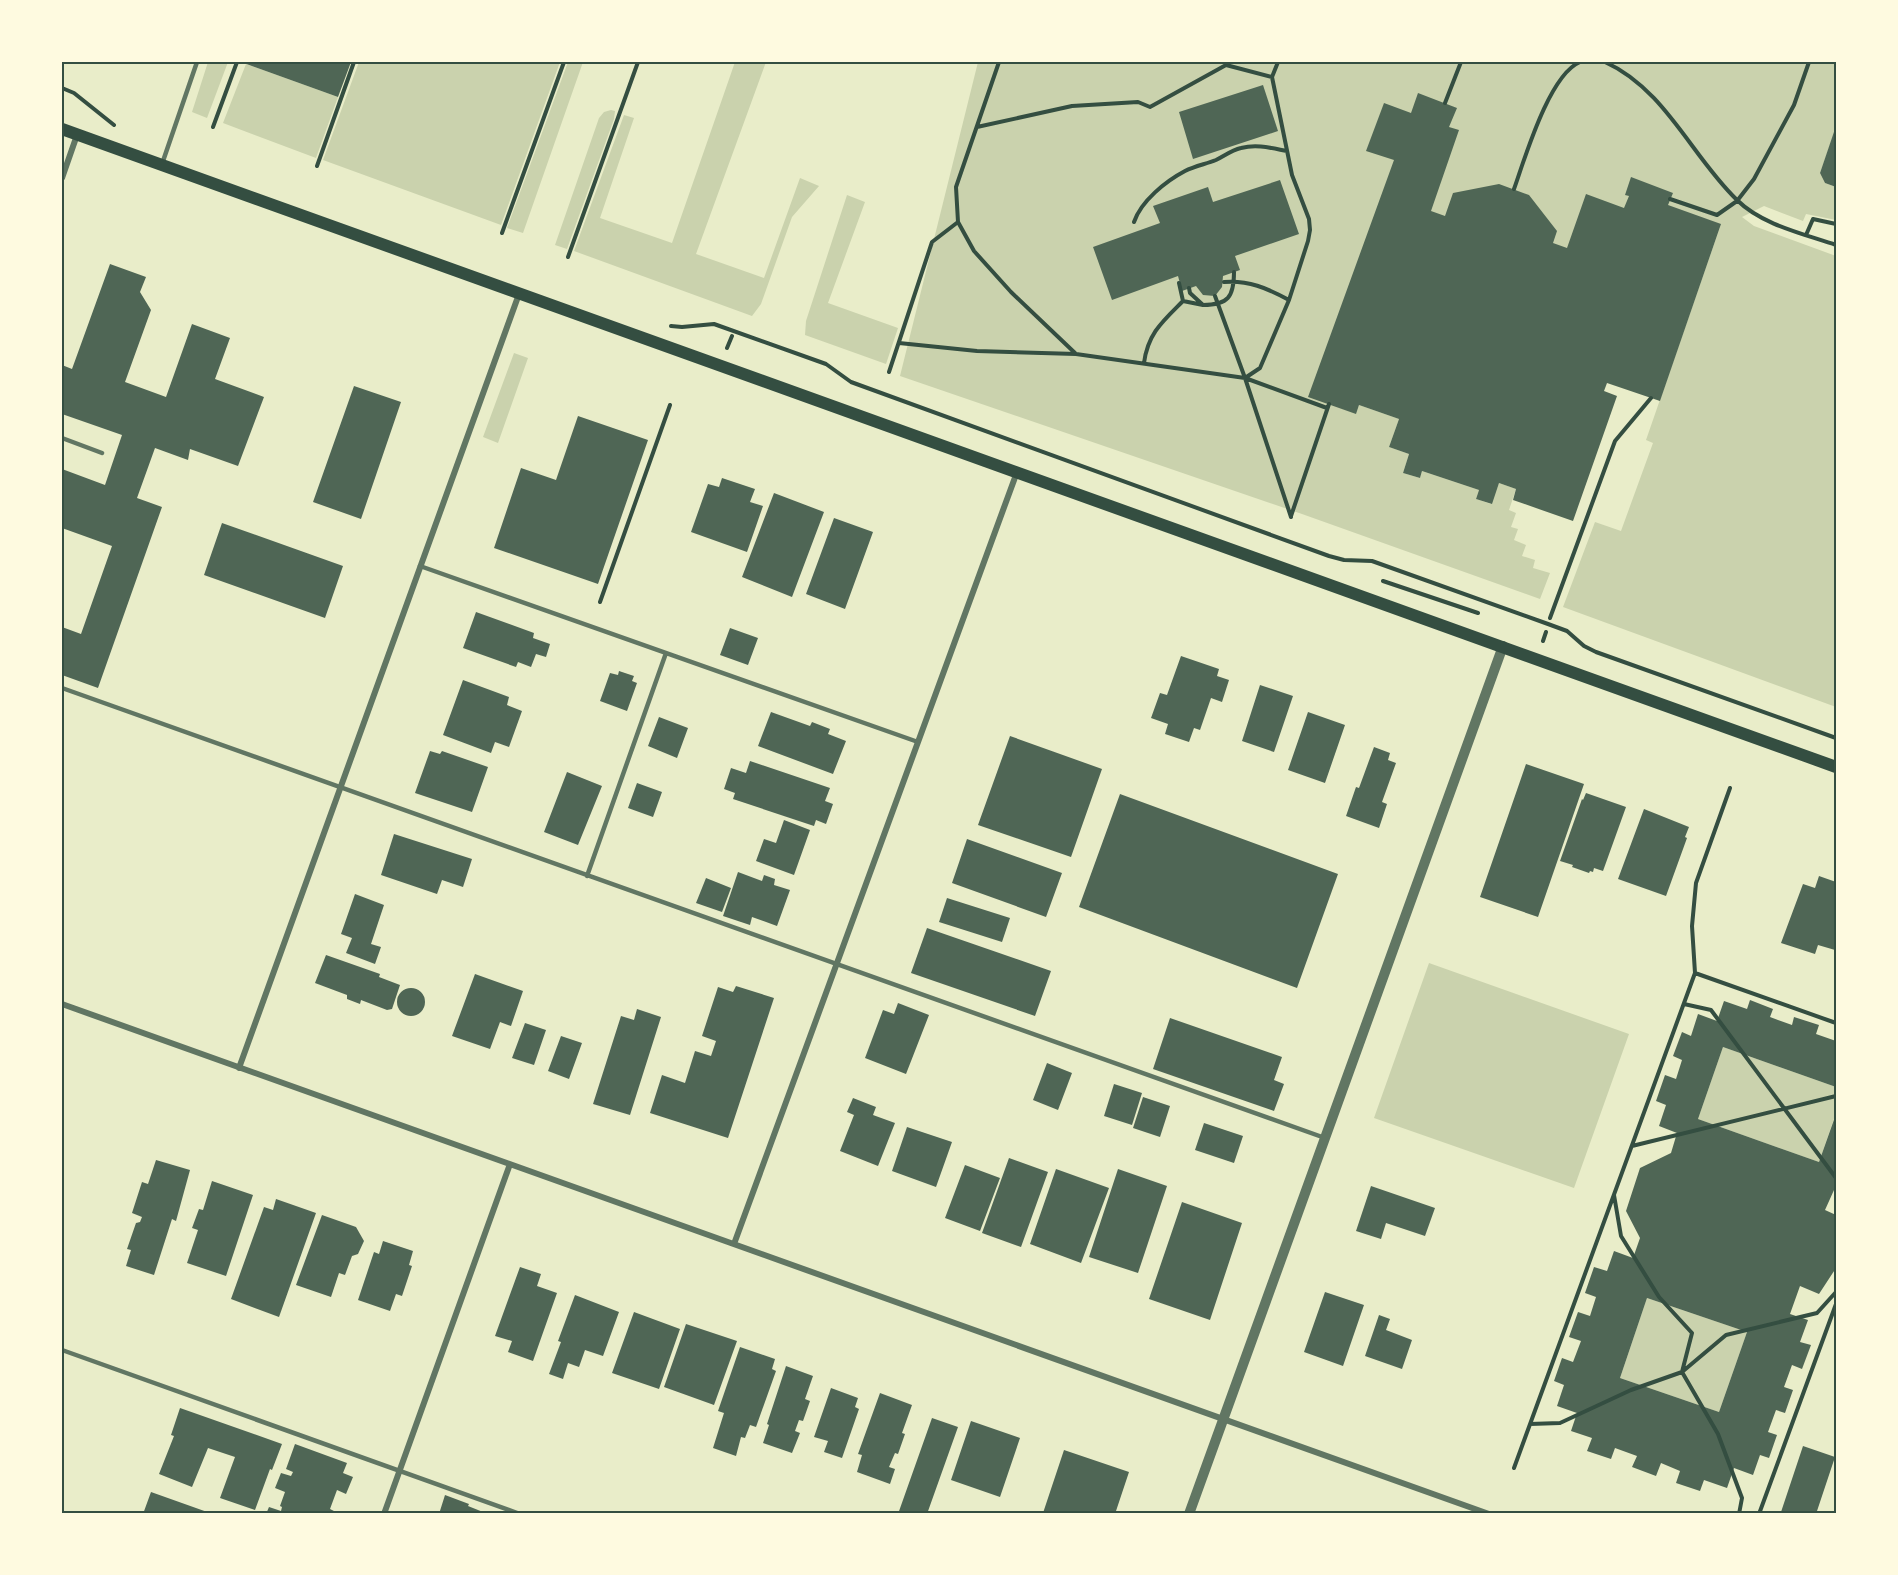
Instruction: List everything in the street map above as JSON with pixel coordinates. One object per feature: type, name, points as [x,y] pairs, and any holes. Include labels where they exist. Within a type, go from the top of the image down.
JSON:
[{"type":"main road","points":[[62,129],[1836,767]]},
{"type":"street","points":[[62,178],[77,135]]},
{"type":"street","points":[[239,1068],[519,293]]},
{"type":"street","points":[[734,1244],[1017,471]]},
{"type":"street","points":[[1190,1514],[1503,646]]},
{"type":"street","points":[[62,1004],[1490,1514]]},
{"type":"street","points":[[384,1514],[510,1164]]},
{"type":"lane","points":[[162,165],[197,62]]},
{"type":"lane","points":[[62,438],[102,453]]},
{"type":"lane","points":[[420,566],[918,742]]},
{"type":"lane","points":[[587,876],[666,653]]},
{"type":"lane","points":[[62,688],[1325,1138]]},
{"type":"lane","points":[[62,1350],[520,1514]]},
{"type":"path","points":[[213,127],[237,62]]},
{"type":"path","points":[[317,166],[354,62]]},
{"type":"path","points":[[502,233],[564,62]]},
{"type":"path","points":[[568,257],[638,62]]},
{"type":"path","points":[[999,62],[956,187],[958,222],[974,251],[1011,292],[1076,354]]},
{"type":"path","points":[[1245,378],[1260,368],[1288,300],[1310,230],[1309,219],[1292,175],[1272,77],[1278,62]]},
{"type":"path","points":[[1445,103],[1461,62]]},
{"type":"path","points":[[1514,189],[1540,116],[1554,90],[1574,64],[1580,62]]},
{"type":"path","points":[[1605,62],[1623,69],[1648,93],[1679,128],[1709,170],[1737,201],[1765,220],[1836,245]]},
{"type":"path","points":[[1670,199],[1717,215],[1737,201],[1754,179],[1794,105],[1809,62]]},
{"type":"path","points":[[976,127],[1072,106],[1138,102],[1150,107],[1226,65],[1272,77]]},
{"type":"path","points":[[62,88],[74,93],[105,120],[122,129]]},
{"type":"path","points":[[1134,222],[1137,213],[1156,193],[1187,170],[1240,148],[1263,146],[1287,151]]},
{"type":"path","points":[[1806,235],[1813,219],[1836,224]]},
{"type":"path","points":[[888,372],[932,242],[958,222]]},
{"type":"path","points":[[1183,301],[1203,305],[1218,305],[1224,302],[1231,295],[1234,272]]},
{"type":"path","points":[[1224,282],[1239,281],[1265,288],[1288,300]]},
{"type":"path","points":[[1179,283],[1183,301]]},
{"type":"path","points":[[1189,288],[1190,293],[1203,305]]},
{"type":"path","points":[[899,343],[976,351],[1076,354],[1144,363],[1245,378],[1328,406],[1291,517],[1245,378],[1215,296]]},
{"type":"path","points":[[1144,363],[1146,348],[1152,334],[1183,301]]},
{"type":"path","points":[[668,326],[714,324],[826,364],[851,382],[1329,556],[1344,560],[1372,561],[1567,631],[1584,646],[1596,652],[1836,738]]},
{"type":"path","points":[[728,348],[732,336]]},
{"type":"path","points":[[1551,618],[1615,441],[1651,398]]},
{"type":"path","points":[[600,602],[670,405]]},
{"type":"path","points":[[1377,579],[1478,612]]},
{"type":"path","points":[[1543,640],[1546,632]]},
{"type":"path","points":[[1514,1468],[1695,973],[1692,926],[1696,883],[1730,788]]},
{"type":"path","points":[[1695,973],[1836,1023]]},
{"type":"path","points":[[1684,1004],[1711,1010],[1836,1178]]},
{"type":"path","points":[[1632,1146],[1836,1096]]},
{"type":"path","points":[[1614,1194],[1620,1236],[1659,1297],[1692,1333],[1682,1372],[1718,1434],[1742,1498],[1739,1514]]},
{"type":"path","points":[[1530,1424],[1560,1424],[1631,1390],[1682,1372],[1726,1335],[1816,1314],[1836,1292]]},
{"type":"path","points":[[1759,1514],[1836,1304]]},
{"type":"green space","points":[[208,62],[228,62],[207,118],[192,112]]},
{"type":"green space","points":[[359,62],[560,62],[501,225],[323,160]]},
{"type":"green space","points":[[568,62],[583,62],[523,233],[507,228]]},
{"type":"green space","points":[[735,62],[766,62],[696,254],[764,278],[800,178],[819,186],[792,217],[761,304],[752,316],[574,251],[624,115],[634,118],[600,218],[672,243]]},
{"type":"green space","points":[[978,62],[1836,62],[1836,128],[1820,173],[1825,183],[1836,187],[1836,220],[1806,214],[1803,221],[1764,206],[1742,217],[1754,226],[1836,256],[1836,707],[1563,607],[1595,522],[1621,531],[1653,443],[1646,440],[1720,227],[1341,408],[1356,413],[1359,405],[1399,419],[1389,447],[1409,454],[1403,473],[1420,478],[1422,471],[1479,490],[1476,499],[1491,504],[1499,483],[1516,489],[1509,510],[1516,513],[1511,527],[1518,529],[1514,540],[1526,545],[1522,556],[1535,560],[1533,568],[1550,573],[1540,599],[1302,514],[900,376]]},
{"type":"green space","points":[[246,64],[338,97],[316,158],[223,123]]},
{"type":"green space","points":[[615,111],[614,119],[567,249],[555,245],[599,118],[604,112]]},
{"type":"green space","points":[[847,195],[865,202],[828,303],[898,328],[886,364],[805,335],[806,321]]},
{"type":"green space","points":[[514,353],[528,358],[498,443],[483,437]]},
{"type":"green space","points":[[1429,963],[1629,1034],[1574,1188],[1374,1118]]},
{"type":"green space","points":[[1723,1047],[1836,1087],[1836,1113],[1819,1162],[1698,1119]]},
{"type":"green space","points":[[1647,1298],[1747,1332],[1719,1412],[1620,1378]]},
{"type":"building","points":[[241,62],[351,62],[338,97]]},
{"type":"building","points":[[1263,85],[1278,131],[1193,159],[1179,112]]},
{"type":"building","points":[[1418,93],[1457,108],[1449,127],[1459,130],[1431,211],[1445,216],[1453,193],[1499,184],[1529,195],[1557,231],[1553,243],[1567,248],[1586,194],[1624,208],[1629,196],[1625,195],[1631,177],[1673,193],[1668,205],[1721,224],[1660,401],[1607,383],[1604,391],[1617,396],[1573,521],[1513,500],[1516,489],[1499,483],[1492,504],[1476,499],[1479,490],[1422,471],[1420,478],[1403,473],[1409,454],[1389,447],[1399,419],[1359,405],[1356,414],[1308,397],[1394,160],[1366,151],[1384,103],[1411,113]]},
{"type":"building","points":[[1836,126],[1836,187],[1825,183],[1820,173]]},
{"type":"building","points":[[1280,180],[1299,234],[1235,256],[1240,270],[1223,276],[1222,287],[1215,296],[1203,295],[1196,286],[1182,291],[1178,276],[1112,300],[1093,247],[1160,223],[1153,206],[1208,187],[1213,202]]},
{"type":"building","points":[[110,264],[146,277],[140,292],[151,310],[125,382],[166,397],[192,324],[230,338],[215,379],[264,397],[238,466],[190,449],[188,460],[155,448],[137,498],[162,507],[98,688],[62,675],[62,627],[81,634],[112,546],[62,528],[62,469],[105,485],[122,435],[62,414],[62,365],[72,369]]},
{"type":"building","points":[[354,386],[401,402],[361,519],[313,502]]},
{"type":"building","points":[[578,416],[648,440],[598,584],[494,548],[521,468],[556,480]]},
{"type":"building","points":[[722,478],[755,489],[750,502],[763,506],[747,552],[691,532],[708,484],[719,487]]},
{"type":"building","points":[[774,493],[824,512],[792,597],[742,577]]},
{"type":"building","points":[[834,518],[873,532],[845,609],[806,594]]},
{"type":"building","points":[[222,523],[343,566],[325,618],[204,575]]},
{"type":"building","points":[[476,612],[534,633],[533,638],[550,644],[546,657],[536,654],[531,667],[518,662],[516,667],[463,648]]},
{"type":"building","points":[[730,628],[758,638],[748,665],[720,655]]},
{"type":"building","points":[[1181,656],[1219,669],[1217,676],[1229,680],[1222,702],[1211,698],[1200,730],[1194,728],[1189,742],[1165,734],[1168,724],[1151,718],[1160,693],[1167,695]]},
{"type":"building","points":[[619,671],[634,676],[632,681],[637,683],[627,711],[600,701],[610,673],[618,675]]},
{"type":"building","points":[[463,680],[509,697],[507,705],[522,711],[509,747],[495,742],[491,753],[443,735]]},
{"type":"building","points":[[1260,685],[1293,696],[1274,752],[1242,741]]},
{"type":"building","points":[[771,712],[810,726],[812,722],[830,729],[828,734],[846,741],[833,774],[758,746]]},
{"type":"building","points":[[1308,712],[1345,725],[1325,783],[1288,770]]},
{"type":"building","points":[[659,717],[688,728],[677,758],[648,746]]},
{"type":"building","points":[[1010,736],[1102,769],[1071,857],[978,825]]},
{"type":"building","points":[[1374,747],[1390,753],[1388,760],[1396,763],[1382,802],[1387,804],[1379,828],[1346,816]]},
{"type":"building","points":[[430,751],[440,754],[442,751],[488,767],[472,812],[415,793]]},
{"type":"building","points":[[750,761],[830,788],[825,801],[833,804],[826,824],[816,820],[814,826],[733,799],[735,793],[724,789],[731,768],[746,773]]},
{"type":"building","points":[[1526,764],[1584,784],[1538,917],[1480,897]]},
{"type":"building","points":[[567,772],[602,786],[578,845],[544,832]]},
{"type":"building","points":[[637,783],[662,792],[653,817],[628,808]]},
{"type":"building","points":[[1586,793],[1626,807],[1603,871],[1594,868],[1593,872],[1589,873],[1560,861]]},
{"type":"building","points":[[1120,794],[1338,874],[1297,988],[1079,907]]},
{"type":"building","points":[[1644,809],[1689,827],[1666,896],[1618,879]]},
{"type":"building","points":[[784,820],[810,830],[794,875],[756,861],[764,839],[776,843]]},
{"type":"building","points":[[394,834],[472,859],[463,887],[442,880],[437,894],[381,875]]},
{"type":"building","points":[[967,839],[1062,873],[1046,917],[952,883]]},
{"type":"building","points":[[738,872],[762,881],[764,875],[775,879],[774,885],[790,890],[777,926],[752,917],[750,925],[723,916]]},
{"type":"building","points":[[1819,876],[1836,882],[1836,946],[1835,950],[1818,945],[1815,954],[1781,943],[1803,884],[1815,888]]},
{"type":"building","points":[[706,878],[731,888],[722,912],[696,903]]},
{"type":"building","points":[[355,894],[384,905],[371,944],[381,947],[375,964],[346,953],[352,938],[341,934]]},
{"type":"building","points":[[947,898],[1010,918],[1002,942],[939,922]]},
{"type":"building","points":[[927,928],[1051,971],[1035,1016],[911,973]]},
{"type":"building","points":[[326,955],[380,974],[379,977],[400,985],[392,1009],[387,1010],[361,1000],[360,1004],[347,999],[347,995],[315,983]]},
{"type":"building","points":[[475,974],[523,991],[511,1026],[500,1022],[490,1049],[452,1036]]},
{"type":"building","points":[[736,986],[774,998],[728,1138],[650,1113],[662,1075],[685,1083],[695,1051],[711,1056],[716,1041],[702,1036],[718,987],[733,992]]},
{"type":"building","points":[[411,988],[421,992],[425,1002],[421,1012],[411,1016],[401,1012],[397,1002],[401,992]]},
{"type":"building","points":[[1750,1000],[1773,1009],[1770,1017],[1792,1025],[1794,1017],[1819,1025],[1816,1034],[1836,1041],[1836,1087],[1723,1047],[1698,1119],[1819,1162],[1836,1114],[1836,1191],[1834,1190],[1825,1210],[1836,1215],[1836,1268],[1819,1294],[1800,1286],[1790,1314],[1808,1320],[1800,1342],[1811,1345],[1802,1369],[1792,1365],[1784,1387],[1793,1390],[1785,1413],[1776,1410],[1768,1432],[1777,1435],[1769,1458],[1760,1455],[1753,1475],[1734,1468],[1727,1488],[1704,1480],[1700,1491],[1676,1483],[1680,1471],[1661,1463],[1656,1476],[1632,1467],[1637,1456],[1615,1448],[1611,1459],[1587,1451],[1592,1438],[1571,1431],[1577,1413],[1557,1406],[1564,1385],[1554,1381],[1562,1358],[1573,1362],[1581,1341],[1569,1337],[1578,1312],[1590,1316],[1596,1297],[1585,1293],[1594,1267],[1607,1271],[1614,1251],[1633,1258],[1640,1238],[1626,1211],[1640,1168],[1671,1153],[1677,1133],[1659,1126],[1666,1105],[1656,1101],[1665,1075],[1676,1079],[1682,1060],[1673,1056],[1682,1032],[1691,1036],[1698,1014],[1717,1021],[1724,1001],[1747,1009]],"holes":[[[1647,1298],[1747,1332],[1719,1412],[1620,1378]]]},
{"type":"building","points":[[898,1003],[929,1015],[906,1074],[865,1058],[883,1010],[894,1014]]},
{"type":"building","points":[[637,1009],[661,1017],[630,1115],[593,1104],[621,1016],[634,1020]]},
{"type":"building","points":[[1170,1018],[1282,1057],[1274,1080],[1284,1084],[1274,1111],[1153,1069]]},
{"type":"building","points":[[525,1023],[546,1030],[534,1065],[512,1058]]},
{"type":"building","points":[[561,1036],[582,1043],[569,1079],[548,1071]]},
{"type":"building","points":[[1047,1063],[1072,1073],[1058,1110],[1033,1100]]},
{"type":"building","points":[[1114,1084],[1142,1093],[1132,1125],[1104,1116]]},
{"type":"building","points":[[1143,1097],[1170,1106],[1160,1137],[1133,1128]]},
{"type":"building","points":[[853,1098],[876,1107],[873,1115],[895,1123],[878,1166],[840,1151],[854,1115],[847,1112]]},
{"type":"building","points":[[1204,1123],[1243,1136],[1234,1163],[1195,1150]]},
{"type":"building","points":[[907,1127],[952,1142],[936,1187],[892,1171]]},
{"type":"building","points":[[1009,1158],[1048,1172],[1021,1247],[982,1233]]},
{"type":"building","points":[[156,1160],[190,1170],[176,1221],[172,1219],[154,1275],[126,1266],[131,1250],[127,1249],[136,1223],[140,1222],[142,1217],[132,1213],[142,1182],[148,1184]]},
{"type":"building","points":[[965,1165],[1000,1178],[980,1231],[945,1218]]},
{"type":"building","points":[[1056,1169],[1109,1188],[1081,1263],[1030,1244]]},
{"type":"building","points":[[1118,1169],[1167,1186],[1138,1273],[1089,1257]]},
{"type":"building","points":[[212,1181],[253,1195],[226,1276],[187,1263],[198,1230],[192,1228],[199,1209],[203,1210]]},
{"type":"building","points":[[1371,1186],[1435,1208],[1425,1236],[1386,1223],[1381,1239],[1356,1231]]},
{"type":"building","points":[[276,1199],[316,1213],[279,1317],[231,1299],[264,1207],[273,1210]]},
{"type":"building","points":[[1182,1202],[1242,1223],[1210,1320],[1149,1299]]},
{"type":"building","points":[[322,1215],[356,1227],[364,1241],[358,1254],[352,1256],[345,1275],[339,1273],[331,1297],[296,1285]]},
{"type":"building","points":[[383,1241],[413,1251],[409,1265],[412,1266],[402,1296],[396,1294],[390,1311],[358,1300],[374,1252],[379,1254]]},
{"type":"building","points":[[520,1267],[541,1274],[537,1286],[557,1293],[533,1361],[508,1352],[512,1341],[495,1336]]},
{"type":"building","points":[[1325,1292],[1364,1305],[1343,1366],[1304,1352]]},
{"type":"building","points":[[575,1295],[619,1312],[603,1356],[585,1350],[579,1367],[568,1363],[563,1379],[549,1374]]},
{"type":"building","points":[[634,1312],[680,1329],[659,1389],[612,1373]]},
{"type":"building","points":[[1379,1315],[1390,1319],[1386,1330],[1412,1340],[1402,1369],[1365,1356]]},
{"type":"building","points":[[686,1324],[737,1341],[714,1405],[664,1387]]},
{"type":"building","points":[[740,1347],[775,1359],[772,1369],[776,1371],[756,1427],[750,1425],[745,1438],[741,1437],[736,1456],[713,1448],[724,1413],[718,1411]]},
{"type":"building","points":[[786,1366],[813,1376],[805,1399],[810,1401],[803,1421],[799,1420],[795,1431],[800,1433],[792,1453],[763,1443]]},
{"type":"building","points":[[831,1388],[858,1398],[855,1407],[859,1409],[842,1458],[824,1452],[828,1441],[814,1437]]},
{"type":"building","points":[[880,1393],[912,1405],[902,1433],[905,1434],[898,1454],[895,1453],[889,1467],[895,1469],[890,1484],[857,1472],[862,1455],[858,1454]]},
{"type":"building","points":[[180,1408],[282,1444],[255,1510],[220,1498],[235,1457],[208,1448],[192,1487],[159,1474],[174,1436],[171,1435]]},
{"type":"building","points":[[932,1418],[958,1427],[927,1514],[898,1514]]},
{"type":"building","points":[[971,1421],[1020,1438],[1000,1497],[951,1480]]},
{"type":"building","points":[[295,1444],[347,1463],[343,1473],[353,1477],[346,1494],[337,1490],[330,1509],[340,1514],[266,1514],[269,1507],[281,1511],[280,1506],[285,1492],[275,1488],[281,1473],[291,1476],[293,1472],[286,1469]]},
{"type":"building","points":[[1803,1446],[1835,1457],[1816,1514],[1786,1514],[1781,1512]]},
{"type":"building","points":[[1064,1450],[1129,1472],[1115,1514],[1043,1513]]},
{"type":"building","points":[[151,1492],[210,1513],[210,1514],[143,1514]]},
{"type":"building","points":[[445,1495],[469,1504],[468,1506],[488,1514],[439,1514]]}]
